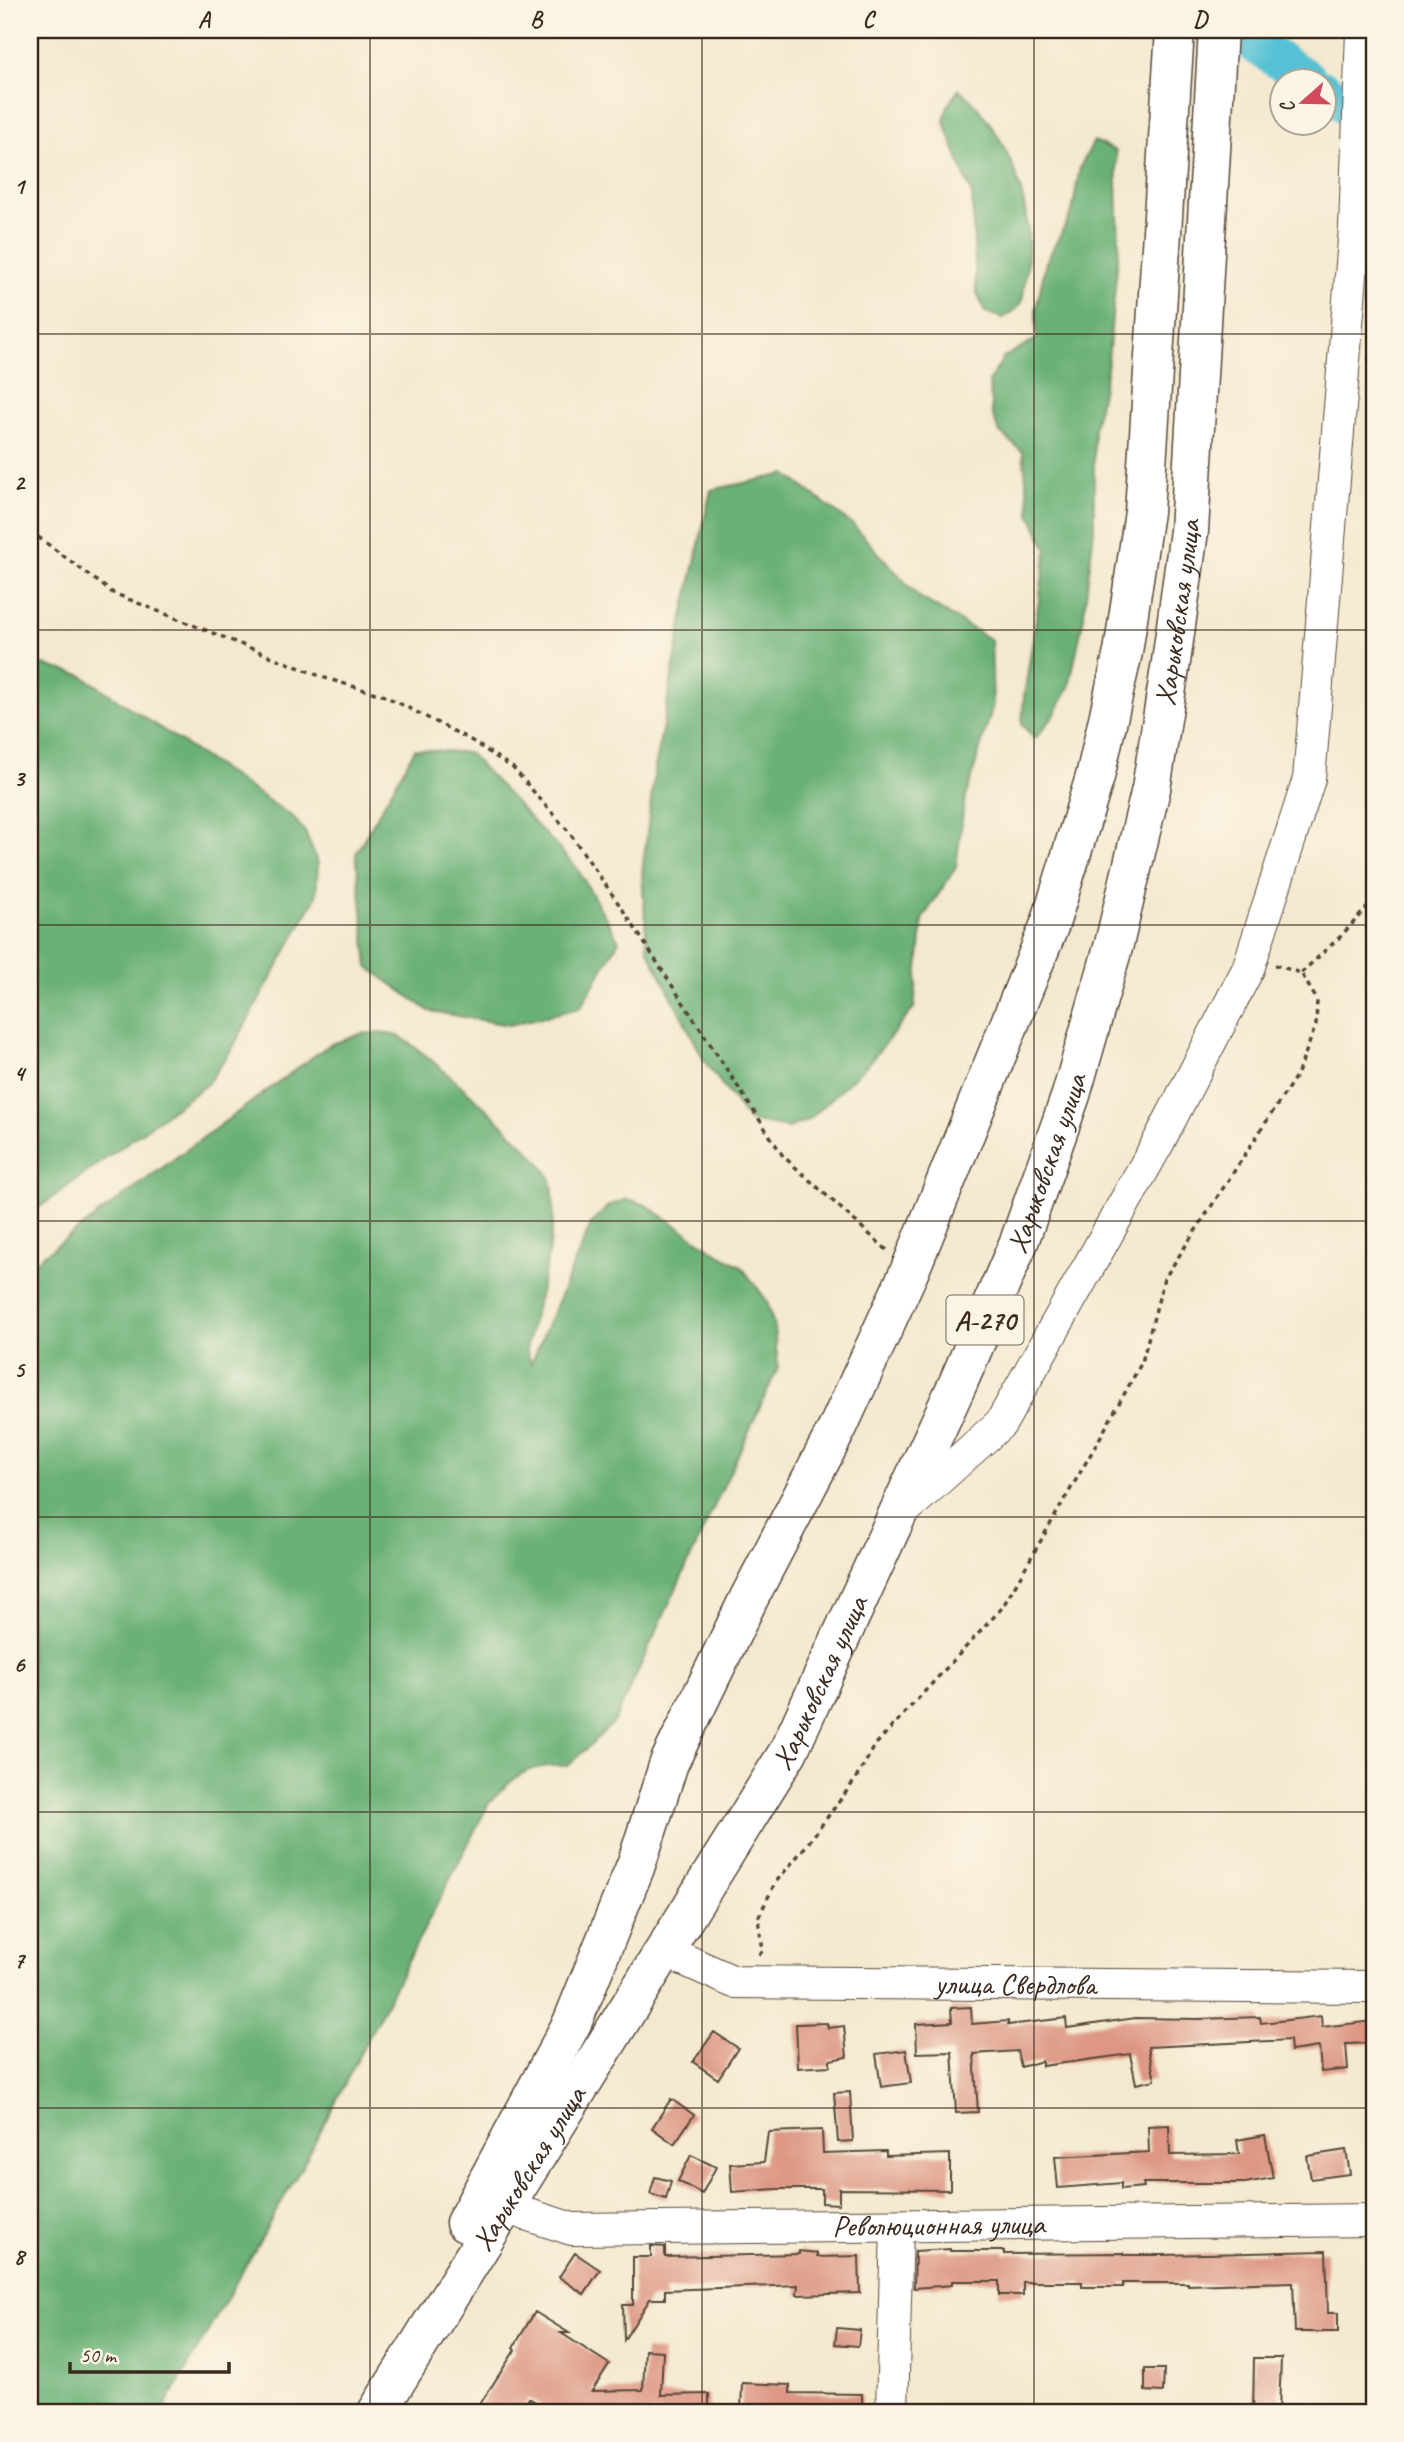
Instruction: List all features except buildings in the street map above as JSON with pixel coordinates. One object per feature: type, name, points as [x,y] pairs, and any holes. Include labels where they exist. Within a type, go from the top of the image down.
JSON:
[{"type":"highway","name":"Харьковская улица","points":[[349,2412],[480,2199],[572,2023],[636,1864],[669,1763],[749,1598],[837,1429],[910,1270],[1050,924],[1095,777],[1118,677],[1144,512],[1175,30]]},
{"type":"highway","name":"Харьковская улица","points":[[377,2412],[788,1752],[958,1383],[1019,1242],[1067,1107],[1114,944],[1151,789],[1189,531],[1218,30]]},
{"type":"street","points":[[895,1519],[1002,1423],[1158,1143],[1248,969],[1309,779],[1354,228],[1361,41]]},
{"type":"street","name":"улица Свердлова","points":[[664,1951],[734,1982],[1374,1987]]},
{"type":"street","name":"Революционная улица","points":[[504,2207],[572,2229],[1374,2220]]},
{"type":"street","points":[[892,2412],[897,2226]]},
{"type":"path","points":[[30,531],[113,593],[325,678],[386,696],[469,739],[513,768],[569,832],[783,1156],[910,1270]]},
{"type":"path","points":[[1301,973],[1341,936],[1374,900]]},
{"type":"path","points":[[734,1982],[764,1951],[758,1918],[775,1882],[806,1846],[855,1780],[876,1744],[1002,1608],[1142,1362],[1164,1279],[1298,1073],[1316,1025],[1317,1000],[1301,973],[1251,958]]},
{"type":"green space","points":[[959,89],[977,106],[1006,150],[1016,175],[1028,228],[1023,296],[1018,307],[1003,318],[985,312],[976,290],[972,195],[944,121],[948,105]]},
{"type":"green space","points":[[1094,141],[1116,151],[1119,246],[1107,369],[1094,428],[1094,530],[1083,621],[1069,687],[1055,714],[1035,739],[1022,725],[1047,549],[1030,514],[1023,452],[999,432],[992,413],[989,381],[1004,357],[1037,339],[1036,309],[1046,262],[1072,212],[1080,167]]},
{"type":"green space","points":[[786,474],[853,525],[918,596],[991,640],[993,705],[964,804],[956,867],[923,918],[914,1008],[870,1062],[809,1120],[788,1128],[749,1121],[705,1062],[647,948],[642,873],[655,768],[685,607],[711,490]]},
{"type":"green space","points":[[44,665],[81,675],[293,817],[305,832],[318,864],[316,897],[232,1049],[207,1084],[30,1214],[30,669]]},
{"type":"green space","points":[[415,749],[469,753],[577,868],[619,941],[580,1008],[509,1025],[429,1011],[368,967],[356,853]]},
{"type":"green space","points":[[363,1033],[396,1035],[413,1046],[508,1129],[551,1180],[553,1220],[550,1242],[526,1349],[531,1364],[591,1224],[608,1206],[628,1199],[646,1205],[741,1266],[767,1301],[774,1326],[778,1368],[615,1721],[568,1766],[542,1767],[523,1773],[489,1803],[306,2159],[162,2412],[30,2412],[30,1265],[329,1045]]},
{"type":"waterway","points":[[1232,30],[1287,66]]},
{"type":"waterway","points":[[1338,99],[1374,123]]}]
